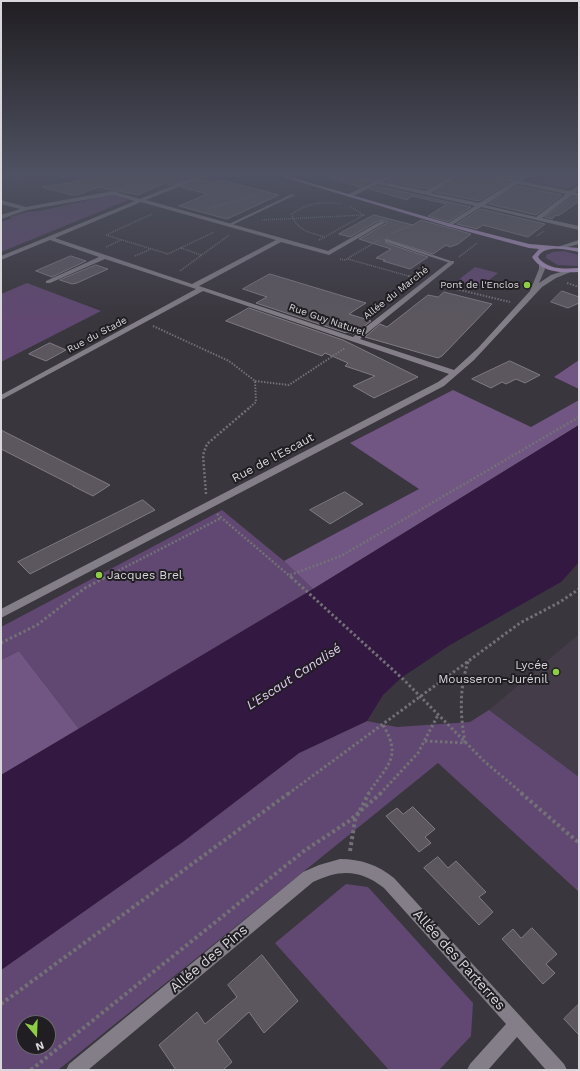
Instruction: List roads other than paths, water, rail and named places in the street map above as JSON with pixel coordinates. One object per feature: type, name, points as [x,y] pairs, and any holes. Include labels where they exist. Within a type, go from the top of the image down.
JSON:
[{"type":"main road","points":[[446,224],[523,249],[541,263],[553,268],[576,270]]},
{"type":"main road","points":[[449,225],[530,246],[548,248],[560,247],[579,250]]},
{"type":"main road","points":[[535,257],[538,252],[548,248]]},
{"type":"street","points":[[1,258],[83,224]]},
{"type":"street","points":[[225,224],[329,254],[380,224]]},
{"type":"street","points":[[563,224],[579,228]]},
{"type":"street","name":"Rue Guy Naturel","points":[[49,238],[454,373]]},
{"type":"street","points":[[193,286],[280,240]]},
{"type":"street","points":[[560,247],[579,242]]},
{"type":"street","points":[[48,282],[104,256]]},
{"type":"street","name":"Allée du Marché","points":[[354,340],[452,262]]},
{"type":"street","name":"Rue de l'Escaut","points":[[533,291],[542,269],[541,263]]},
{"type":"street","name":"Rue de l'Escaut","points":[[2,612],[434,388],[454,373],[533,291],[555,274],[576,270]]},
{"type":"street","name":"Rue du Stade","points":[[1,398],[202,289]]},
{"type":"street","name":"Allée des Parterres","points":[[350,865],[371,869],[390,883],[558,1070]]},
{"type":"street","name":"Allée des Pins","points":[[75,1070],[308,878],[327,868],[350,865]]},
{"type":"street","points":[[476,1070],[517,1024]]},
{"type":"lane","points":[[387,242],[452,262]]},
{"type":"water","name":"L'Escaut Canalisé","points":[[579,425],[579,562],[561,582],[450,645],[401,678],[383,695],[367,721],[299,753],[184,841],[1,970],[1,775],[313,589]]},
{"type":"place","name":"Pont de l'Enclos","points":[[527,285]]},
{"type":"place","name":"Jacques Brel","points":[[99,575]]},
{"type":"place","name":"Lycée Mousseron-Jurénil","points":[[556,672]]}]
